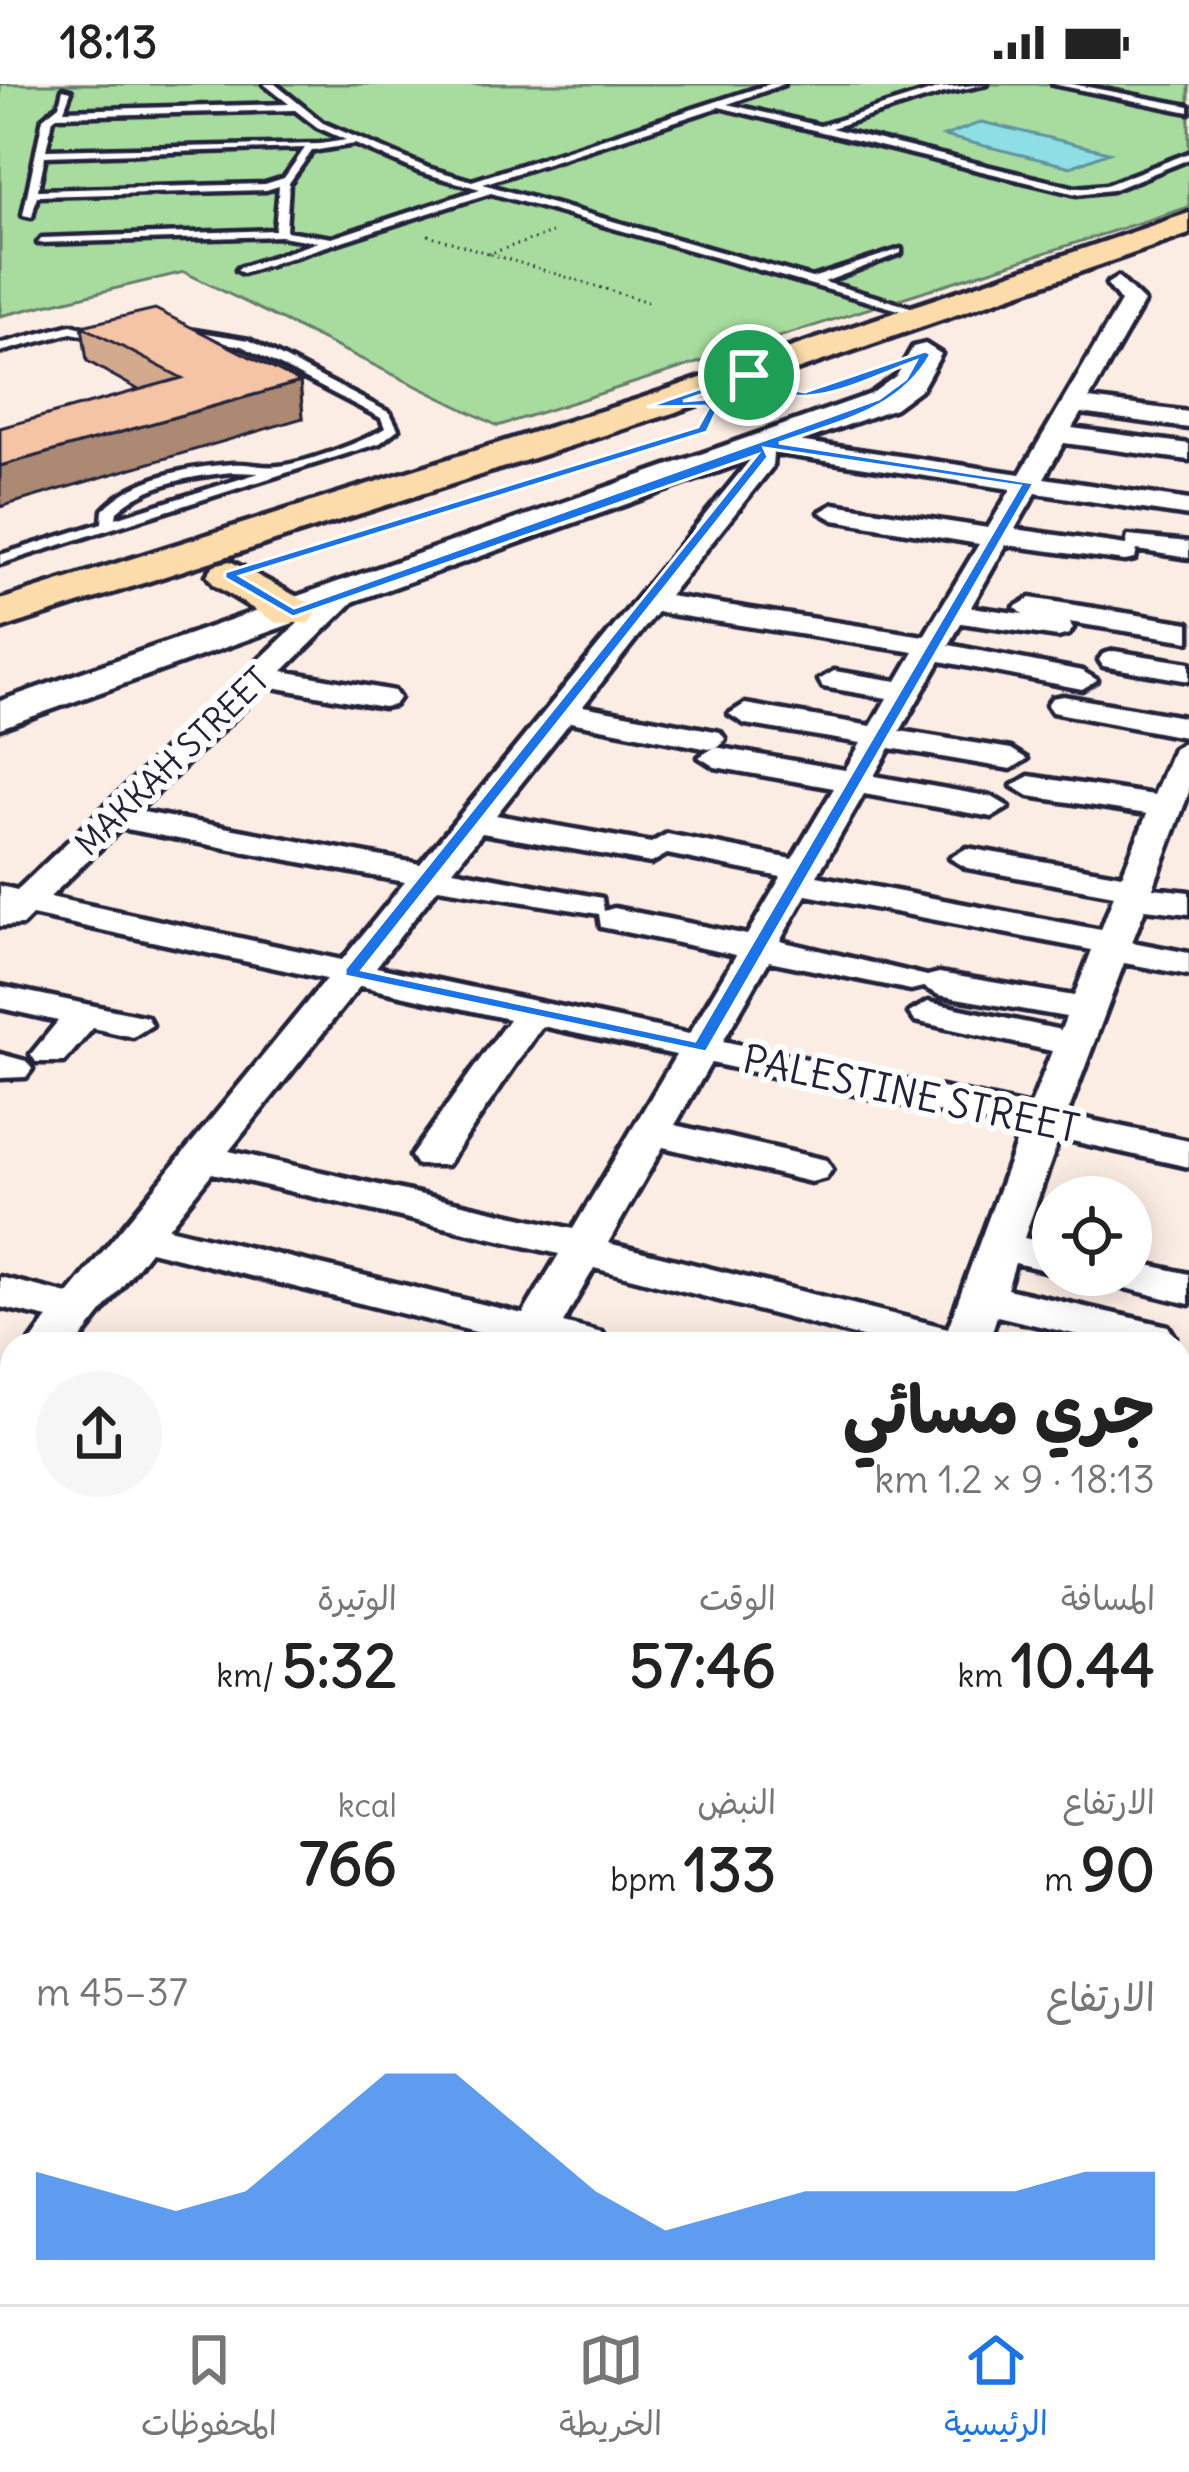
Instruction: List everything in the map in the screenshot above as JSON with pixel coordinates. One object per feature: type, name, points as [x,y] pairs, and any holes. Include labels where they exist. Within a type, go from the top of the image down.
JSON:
[{"type":"main road","points":[[0,646],[806,396],[926,335],[1189,224]]},
{"type":"main road","points":[[0,615],[749,375],[1118,284],[1189,257]]},
{"type":"main road","points":[[749,375],[768,389],[806,396]]},
{"type":"main road","points":[[653,407],[707,403],[715,409],[703,429]]},
{"type":"main road","points":[[230,575],[293,613]]},
{"type":"street","points":[[535,1332],[1132,302],[1118,284]]},
{"type":"street","points":[[0,715],[883,401],[910,381],[926,335]]},
{"type":"street","points":[[1065,419],[1189,420]]},
{"type":"street","points":[[1065,419],[1189,452]]},
{"type":"street","points":[[760,445],[1189,508]]},
{"type":"street","points":[[0,1292],[65,1328],[763,461],[760,445]]},
{"type":"street","points":[[834,512],[997,537],[1189,550]]},
{"type":"street","name":"MAKKAH STREET","points":[[9,908],[114,817],[344,595]]},
{"type":"street","points":[[650,602],[932,648],[1189,728]]},
{"type":"street","points":[[1030,607],[1189,632]]},
{"type":"street","points":[[952,613],[1084,632]]},
{"type":"street","points":[[1114,660],[1189,672]]},
{"type":"street","points":[[260,676],[383,698]]},
{"type":"street","points":[[834,680],[906,692]]},
{"type":"street","points":[[561,711],[854,783],[992,808]]},
{"type":"street","points":[[745,714],[880,737],[1175,803]]},
{"type":"street","points":[[969,1332],[1112,946],[1175,803],[1189,749]]},
{"type":"street","points":[[114,817],[601,913],[1081,1027]]},
{"type":"street","points":[[472,821],[659,849],[1189,964]]},
{"type":"street","points":[[967,858],[1189,903]]},
{"type":"street","name":"PALESTINE STREET","points":[[9,908],[351,972],[1189,1154]]},
{"type":"street","points":[[0,997],[133,1025]]},
{"type":"street","points":[[432,1156],[533,1012]]},
{"type":"street","points":[[50,1054],[84,1016]]},
{"type":"street","points":[[651,1132],[811,1169]]},
{"type":"street","points":[[202,1158],[584,1248],[903,1332]]},
{"type":"street","points":[[140,1234],[513,1332]]},
{"type":"street","points":[[1000,1246],[1032,1253]]},
{"type":"street","points":[[1152,1281],[1189,1289]]},
{"type":"street","points":[[982,1298],[1130,1332]]},
{"type":"lane","points":[[269,84],[294,106],[352,142],[490,190],[813,282],[926,335]]},
{"type":"lane","points":[[471,184],[779,84]]},
{"type":"lane","points":[[819,129],[943,90],[982,84]]},
{"type":"lane","points":[[1058,84],[1189,109]]},
{"type":"lane","points":[[28,215],[53,113],[63,106],[66,91]]},
{"type":"lane","points":[[718,104],[1076,191],[1108,188],[1189,156]]},
{"type":"lane","points":[[53,113],[294,106]]},
{"type":"lane","points":[[45,153],[352,142]]},
{"type":"lane","points":[[280,233],[284,183],[304,152],[329,145]]},
{"type":"lane","points":[[34,194],[284,183]]},
{"type":"lane","points":[[243,270],[490,190]]},
{"type":"lane","points":[[42,242],[280,233],[333,241]]},
{"type":"lane","points":[[813,282],[898,251]]},
{"type":"lane","points":[[0,347],[80,328],[126,338]]},
{"type":"lane","points":[[0,560],[375,440],[386,435],[392,422],[245,343],[169,332]]},
{"type":"lane","points":[[109,525],[110,509],[126,494],[212,469],[278,471]]},
{"type":"path","points":[[488,254],[594,219]]},
{"type":"path","points":[[388,223],[651,303]]},
{"type":"green space","points":[[0,84],[1189,84],[1189,207],[498,426],[184,272],[0,316]]},
{"type":"water","points":[[982,122],[1109,152],[1071,167],[944,136]]},
{"type":"building","points":[[155,309],[300,382],[0,466],[0,428],[182,378],[82,326]]},
{"type":"route","points":[[925,354],[910,381],[883,401],[764,444],[1028,483],[700,1048],[351,972],[764,454],[757,447],[293,613],[230,575],[703,429],[713,415],[712,405],[699,401],[653,407],[749,375],[768,389],[806,396],[925,354]]}]
